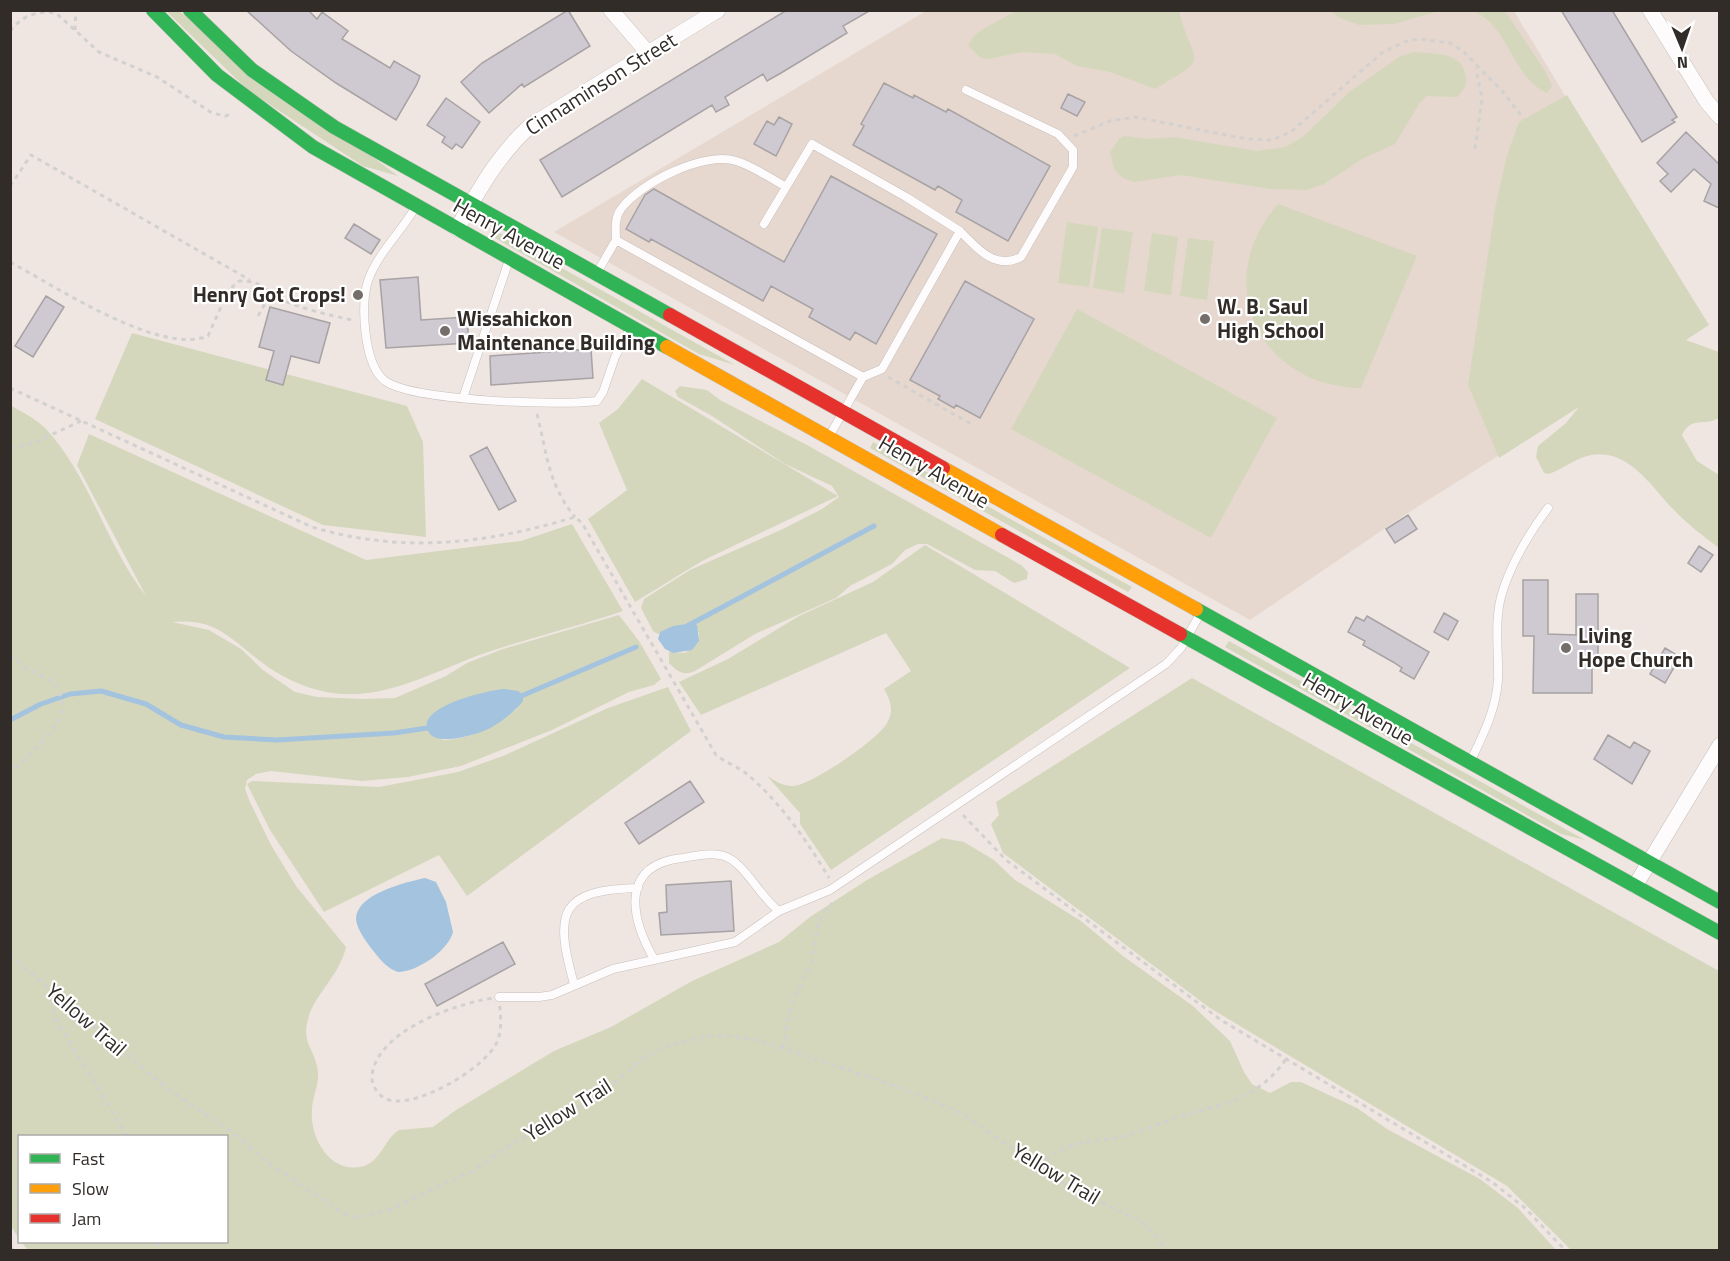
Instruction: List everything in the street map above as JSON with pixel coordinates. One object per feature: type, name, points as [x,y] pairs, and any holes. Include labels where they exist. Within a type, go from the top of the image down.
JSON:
[{"type":"main road","name":"Henry Avenue","points":[[153,10],[198,58],[247,102],[302,141],[1031,552],[1719,933]]},
{"type":"main road","name":"Henry Avenue","points":[[190,10],[228,49],[279,91],[334,127],[1719,902]]},
{"type":"street","points":[[611,10],[648,53]]},
{"type":"street","name":"Cinnaminson Street","points":[[457,229],[498,161],[530,126],[718,10]]},
{"type":"street","points":[[1650,10],[1707,102],[1719,117]]},
{"type":"street","points":[[1635,886],[1719,745]]},
{"type":"lane","points":[[764,224],[812,144],[906,196],[960,231],[981,253],[996,261],[1013,261],[1021,257],[1073,167],[1073,150],[1058,134],[966,90]]},
{"type":"lane","points":[[596,273],[616,240],[615,223],[620,210],[638,191],[704,160],[735,160],[786,187]]},
{"type":"lane","points":[[416,206],[374,269],[368,282],[366,323],[372,363],[384,380],[421,394],[463,398],[568,404],[597,400],[603,392],[615,357],[631,326]]},
{"type":"lane","points":[[829,437],[862,377],[882,369],[960,231]]},
{"type":"lane","points":[[616,240],[862,377]]},
{"type":"lane","points":[[463,398],[510,259]]},
{"type":"lane","points":[[1470,762],[1489,723],[1495,701],[1501,599],[1536,524],[1548,508]]},
{"type":"lane","points":[[499,997],[539,998],[613,969],[735,942],[778,911],[835,887],[957,807],[1166,664],[1188,637],[1200,612]]},
{"type":"lane","points":[[654,959],[641,935],[636,917],[638,888],[639,880],[651,866],[666,860],[712,854],[723,856],[743,871],[767,903],[778,911]]},
{"type":"lane","points":[[574,984],[563,933],[565,915],[571,904],[584,894],[605,889],[638,888]]},
{"type":"path","points":[[75,30],[76,10]]},
{"type":"path","points":[[10,31],[17,22],[32,14],[46,11],[56,13],[99,52],[157,77],[212,113],[225,116],[232,114],[247,102]]},
{"type":"path","points":[[1066,140],[1110,121],[1135,117],[1247,139],[1272,140],[1291,132],[1383,52],[1407,41],[1437,39],[1450,43],[1463,51],[1476,67],[1503,92],[1524,119]]},
{"type":"path","points":[[1475,149],[1482,99],[1476,67]]},
{"type":"path","points":[[10,186],[31,155],[264,286],[278,298],[333,316],[366,323]]},
{"type":"path","points":[[10,262],[137,330],[178,340],[196,341],[208,336],[228,291],[239,281],[252,281]]},
{"type":"path","points":[[258,316],[266,302],[278,298]]},
{"type":"path","points":[[877,371],[973,425]]},
{"type":"path","points":[[10,388],[312,527],[349,538],[387,544],[432,543],[525,533],[575,517]]},
{"type":"path","points":[[534,401],[547,465],[562,501],[582,523],[716,755],[730,766],[746,773],[780,808],[835,887],[834,899],[819,920],[811,964],[791,1004],[783,1048]]},
{"type":"path","points":[[10,448],[36,442],[81,421]]},
{"type":"path","points":[[10,655],[27,668],[55,683],[63,705],[58,721],[29,756],[10,772]]},
{"type":"path","points":[[957,807],[1006,860],[1221,1020],[1492,1182],[1525,1208],[1565,1251]]},
{"type":"path","name":"Yellow Trail","points":[[10,955],[169,1090],[235,1134],[271,1165],[348,1216],[360,1217],[391,1209],[476,1169],[513,1143],[561,1119],[618,1080],[643,1058],[665,1046],[708,1036],[724,1036],[752,1039],[783,1048],[901,1088],[958,1111],[1071,1188],[1140,1221],[1158,1238],[1166,1251]]},
{"type":"path","points":[[51,991],[55,1018],[126,1135]]},
{"type":"path","points":[[499,997],[501,1027],[498,1040],[481,1063],[463,1076],[409,1100],[385,1099],[377,1093],[372,1077],[374,1065],[395,1040],[433,1016],[465,1003],[499,997]]},
{"type":"path","points":[[1039,1166],[1051,1155],[1087,1141],[1134,1133],[1152,1125],[1248,1096],[1286,1059]]},
{"type":"shaded area","name":"W. B. Saul High School","points":[[926,11],[1514,11],[1704,326],[1403,516],[1250,620],[554,232]]},
{"type":"green space","points":[[166,11],[179,11],[398,176],[363,166],[249,91]]},
{"type":"green space","points":[[1016,11],[1179,11],[1194,58],[1186,70],[1155,89],[1110,72],[1077,66],[1055,54],[1022,52],[989,59],[981,58],[968,46],[972,38],[983,29]]},
{"type":"green space","points":[[1329,11],[1439,11],[1394,24],[1359,25]]},
{"type":"green space","points":[[1473,11],[1505,11],[1546,72],[1552,86],[1547,93],[1535,86],[1526,76],[1495,28]]},
{"type":"green space","points":[[1414,52],[1444,55],[1457,60],[1462,65],[1466,76],[1466,83],[1462,91],[1457,97],[1427,96],[1419,104],[1395,144],[1362,159],[1324,184],[1307,190],[1270,189],[1181,175],[1134,182],[1123,178],[1114,169],[1110,152],[1120,138],[1125,136],[1148,139],[1174,137],[1257,151],[1285,147],[1304,136],[1349,92],[1399,57]]},
{"type":"green space","points":[[1567,95],[1709,325],[1686,340],[1719,352],[1719,418],[1694,423],[1682,435],[1697,461],[1719,475],[1719,548],[1684,520],[1638,471],[1616,457],[1604,454],[1591,455],[1549,474],[1544,473],[1536,457],[1538,446],[1566,423],[1579,407],[1499,458],[1468,385],[1495,208],[1507,155],[1519,122]]},
{"type":"green space","points":[[1278,204],[1417,256],[1361,388],[1325,383],[1295,370],[1272,350],[1255,324],[1247,296],[1248,265],[1258,234]]},
{"type":"green space","points":[[1067,222],[1098,227],[1089,287],[1058,283]]},
{"type":"green space","points":[[1102,228],[1133,232],[1124,293],[1093,288]]},
{"type":"green space","points":[[496,231],[735,365],[699,354],[493,237]]},
{"type":"green space","points":[[1152,233],[1178,237],[1171,295],[1144,291]]},
{"type":"green space","points":[[1188,238],[1214,241],[1207,300],[1180,296]]},
{"type":"green space","points":[[1077,309],[1277,418],[1211,538],[1011,429]]},
{"type":"green space","points":[[132,333],[407,406],[423,442],[426,537],[323,525],[95,419]]},
{"type":"green space","points":[[642,379],[838,496],[702,561],[635,602],[588,519],[627,490],[599,423],[618,409]]},
{"type":"green space","points":[[680,386],[707,390],[720,400],[807,445],[1021,565],[1028,572],[1027,579],[1014,583],[995,571],[975,570],[927,544],[918,544],[905,550],[892,564],[850,586],[836,598],[755,634],[695,671],[684,673],[678,671],[669,663],[669,652],[685,653],[698,643],[699,633],[673,626],[658,634],[653,631],[641,608],[644,599],[690,570],[783,529],[822,509],[839,497],[832,486],[785,464],[712,416],[678,397],[675,391]]},
{"type":"green space","points":[[10,405],[41,424],[60,446],[74,466],[132,576],[146,596],[77,465],[89,434],[366,560],[521,541],[572,524],[623,611],[488,652],[409,683],[368,693],[347,694],[317,690],[283,676],[230,637],[211,626],[200,623],[172,622],[209,630],[241,649],[263,670],[295,692],[317,697],[395,698],[446,676],[467,663],[503,649],[619,615],[639,641],[661,679],[654,685],[629,692],[552,730],[461,766],[408,777],[362,781],[271,771],[256,774],[247,780],[245,789],[271,845],[296,886],[346,947],[338,967],[311,1010],[306,1028],[306,1035],[318,1072],[312,1108],[314,1131],[324,1152],[341,1165],[352,1168],[370,1163],[399,1130],[433,1127],[456,1110],[554,1051],[611,1027],[692,981],[779,942],[810,917],[867,880],[942,838],[964,842],[994,860],[1015,880],[1081,921],[1123,956],[1193,1006],[1230,1041],[1252,1084],[1270,1093],[1291,1082],[1301,1082],[1357,1108],[1387,1129],[1480,1179],[1518,1208],[1556,1250],[28,1250],[22,1243],[228,1243],[228,1135],[18,1135],[18,1237],[11,1226]],"holes":[[[519,707],[492,725],[473,734],[441,740]]]},
{"type":"green space","points":[[873,442],[1132,587],[1128,592],[870,448]]},
{"type":"green space","points":[[925,545],[1130,668],[831,870],[800,824],[800,813],[767,776],[786,785],[802,784],[858,750],[887,723],[891,710],[884,689],[911,671],[886,633],[701,715],[679,682],[728,659],[799,616],[873,582]]},
{"type":"green space","points":[[1229,641],[1585,840],[1561,834],[1225,647]]},
{"type":"green space","points":[[1192,678],[1719,971],[1719,1250],[1571,1250],[1507,1186],[1210,1008],[1003,853],[991,824],[999,815],[996,802]]},
{"type":"green space","points":[[668,687],[691,731],[467,896],[439,855],[324,912],[270,830],[247,784],[252,781],[379,787],[458,772],[503,756],[608,708]]},
{"type":"water","points":[[693,623],[697,625],[699,641],[692,650],[673,653],[665,649],[658,639],[660,632],[673,626]]},
{"type":"water","points":[[504,689],[518,691],[523,695],[523,701],[496,725],[460,738],[442,739],[430,734],[427,724],[431,716],[441,708],[469,697]]},
{"type":"water","points":[[425,878],[436,882],[446,902],[453,932],[445,946],[431,959],[414,968],[398,972],[383,962],[364,938],[356,919],[358,910],[373,896],[383,891]]},
{"type":"building","points":[[246,10],[308,10],[317,19],[322,12],[348,31],[342,39],[390,68],[394,61],[420,76],[417,84],[396,120],[336,83],[291,51]]},
{"type":"building","points":[[568,10],[590,46],[524,87],[522,84],[489,113],[461,82],[482,63]]},
{"type":"building","points":[[787,10],[871,10],[843,26],[847,33],[781,73],[767,81],[763,74],[725,97],[729,105],[716,112],[712,105],[562,197],[540,160]]},
{"type":"building","points":[[1561,10],[1612,10],[1677,117],[1672,120],[1675,122],[1642,142]]},
{"type":"building","points":[[884,83],[913,98],[914,95],[946,112],[948,109],[1050,166],[1008,241],[956,212],[962,200],[938,186],[935,190],[853,145],[864,126],[861,124]]},
{"type":"building","points":[[1068,94],[1085,102],[1077,116],[1061,108]]},
{"type":"building","points":[[446,98],[480,122],[462,148],[456,144],[452,149],[442,142],[445,137],[427,125]]},
{"type":"building","points":[[779,117],[792,124],[776,156],[754,144],[767,121],[774,125]]},
{"type":"building","points":[[1686,132],[1719,164],[1719,208],[1704,201],[1711,184],[1694,169],[1671,192],[1660,181],[1668,174],[1657,163]]},
{"type":"building","points":[[831,176],[937,234],[876,344],[855,332],[850,340],[809,317],[813,309],[771,286],[763,301],[651,239],[649,242],[626,229],[645,195],[654,189],[784,262]]},
{"type":"building","points":[[354,224],[380,240],[371,254],[345,238]]},
{"type":"building","points":[[418,277],[421,320],[467,317],[469,343],[386,348],[380,280]]},
{"type":"building","points":[[965,281],[1034,319],[980,418],[956,405],[954,408],[938,399],[940,396],[910,380]]},
{"type":"building","points":[[46,296],[64,307],[33,357],[15,346]]},
{"type":"building","points":[[270,307],[330,323],[319,363],[291,356],[283,385],[266,380],[274,351],[259,347]]},
{"type":"building","points":[[591,349],[593,378],[491,385],[490,356]]},
{"type":"building","points":[[487,447],[516,501],[499,510],[470,456]]},
{"type":"building","points":[[1408,515],[1417,529],[1395,543],[1386,529]]},
{"type":"building","points":[[1699,546],[1713,555],[1701,572],[1688,563]]},
{"type":"building","name":"Living Hope Church","points":[[1523,580],[1548,580],[1548,634],[1576,635],[1576,594],[1598,594],[1598,660],[1592,660],[1592,693],[1533,693],[1534,636],[1523,636]]},
{"type":"building","points":[[1444,613],[1458,621],[1448,640],[1434,632]]},
{"type":"building","points":[[1367,616],[1429,652],[1414,679],[1400,671],[1402,668],[1393,662],[1363,645],[1365,641],[1348,632],[1356,617],[1364,621]]},
{"type":"building","points":[[1665,648],[1680,657],[1665,683],[1650,674]]},
{"type":"building","points":[[1608,735],[1630,748],[1634,742],[1650,751],[1632,784],[1594,759]]},
{"type":"building","points":[[690,781],[704,802],[639,844],[625,823]]},
{"type":"building","points":[[731,881],[734,931],[661,935],[659,913],[667,912],[666,885]]},
{"type":"building","points":[[503,942],[515,964],[437,1006],[425,984]]},
{"type":"waterway","points":[[687,626],[874,526]]},
{"type":"waterway","points":[[519,697],[636,647]]},
{"type":"waterway","points":[[10,720],[41,704],[70,694],[101,691],[146,704],[181,725],[224,737],[277,740],[394,733],[434,727]]},
{"type":"traffic: fast","points":[[153,10],[217,75],[313,147],[667,347]]},
{"type":"traffic: fast","points":[[190,10],[252,70],[334,127],[670,315]]},
{"type":"traffic: fast","points":[[1196,609],[1720,902]]},
{"type":"traffic: fast","points":[[1180,634],[1720,933]]},
{"type":"traffic: slow","points":[[667,347],[1002,535]]},
{"type":"traffic: slow","points":[[943,468],[1196,609]]},
{"type":"traffic: jam","points":[[670,315],[943,468]]},
{"type":"traffic: jam","points":[[1002,535],[1180,634]]},
{"type":"place","name":"Henry Got Crops!","points":[[358,295]]},
{"type":"place","name":"W. B. Saul High School","points":[[1205,319]]},
{"type":"place","name":"Wissahickon Maintenance Building","points":[[445,331]]},
{"type":"place","name":"Living Hope Church","points":[[1566,648]]}]
